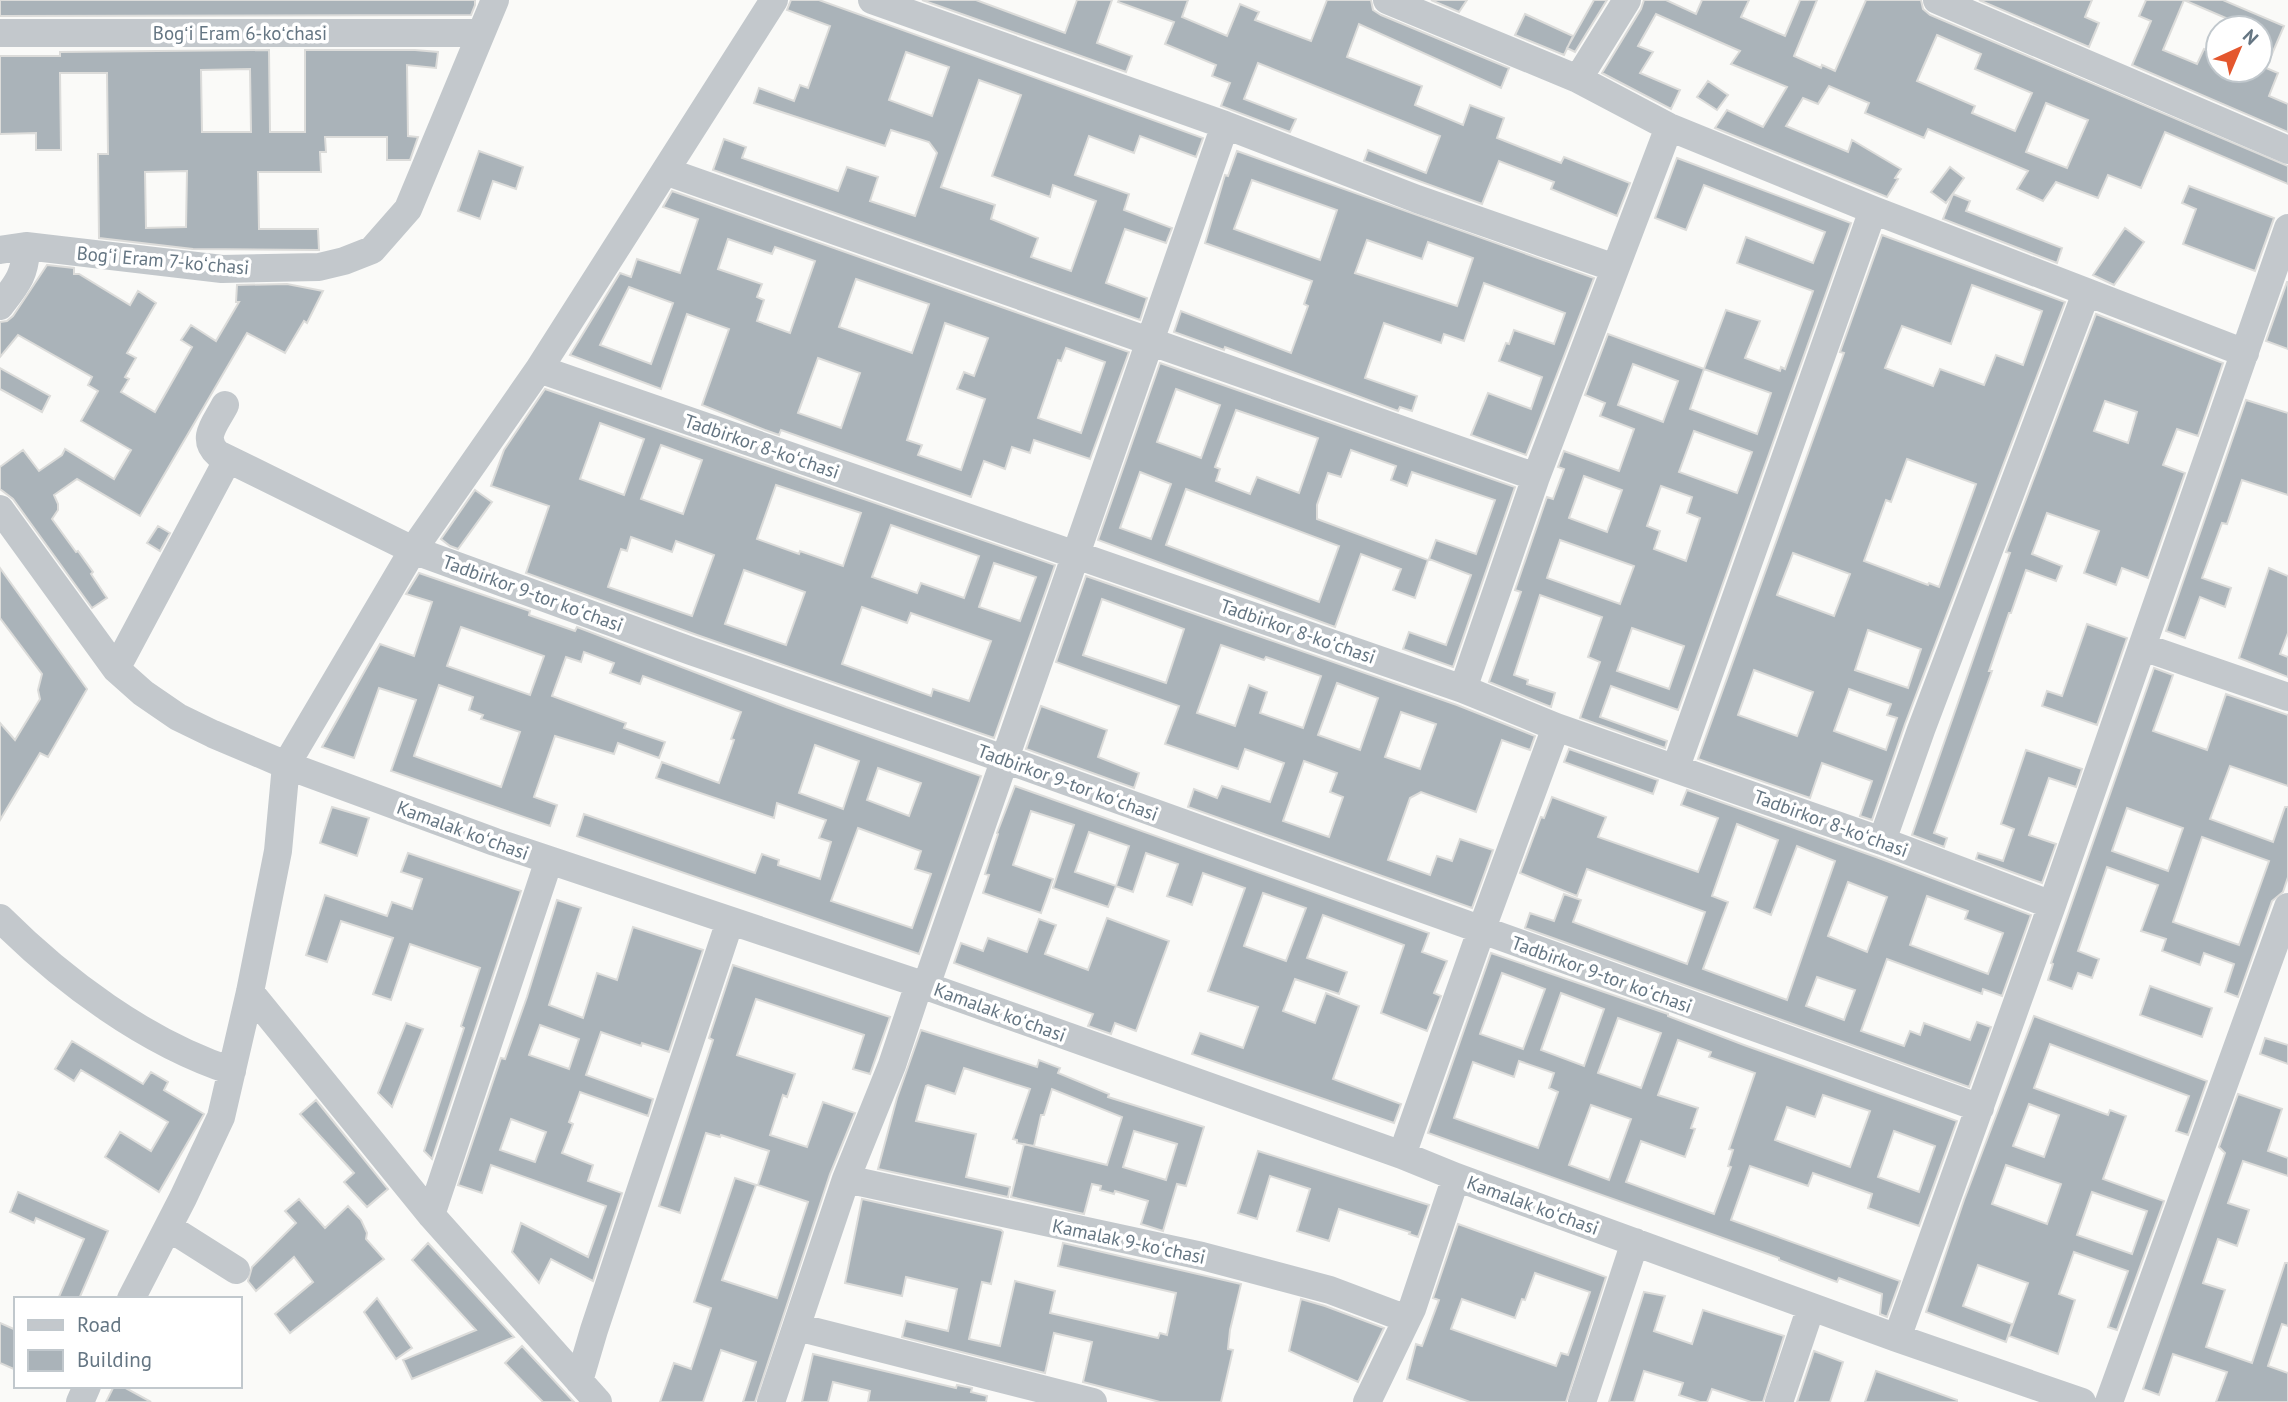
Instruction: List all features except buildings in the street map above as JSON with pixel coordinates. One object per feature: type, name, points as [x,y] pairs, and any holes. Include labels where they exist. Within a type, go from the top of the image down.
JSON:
[{"type":"street","name":"Bogʻi Eram 7-koʻchasi","points":[[13,248],[222,269],[319,267],[372,250],[408,209],[495,0]]},
{"type":"street","points":[[132,1297],[221,1116],[250,992],[278,851],[286,765],[413,550],[539,369],[774,0]]},
{"type":"street","points":[[872,0],[1225,125],[1417,199],[1615,268]]},
{"type":"street","points":[[1387,0],[1578,79],[1669,127],[1873,210],[2245,353]]},
{"type":"street","points":[[1578,79],[1627,0]]},
{"type":"street","points":[[1937,0],[2288,150]]},
{"type":"street","name":"Bogʻi Eram 6-koʻchasi","points":[[0,33],[481,33]]},
{"type":"street","points":[[771,1402],[846,1179],[923,985],[1007,760],[1225,125]]},
{"type":"street","points":[[1463,688],[1535,477],[1669,127]]},
{"type":"street","points":[[664,171],[1535,477]]},
{"type":"street","points":[[1676,767],[1873,210]]},
{"type":"street","points":[[1897,1338],[2143,647],[2288,228]]},
{"type":"street","points":[[0,306],[24,271],[13,248]]},
{"type":"street","points":[[1882,841],[1921,730],[2086,293]]},
{"type":"street","name":"Tadbirkor 8-koʻchasi","points":[[539,369],[1463,688],[1556,727],[1676,767],[2052,905]]},
{"type":"street","name":"Tadbirkor 9-tor koʻchasi","points":[[225,405],[208,439],[210,447],[228,459],[413,550],[1980,1108]]},
{"type":"street","points":[[116,669],[228,459]]},
{"type":"street","name":"Kamalak koʻchasi","points":[[0,509],[116,669],[143,693],[178,717],[213,734],[286,765],[549,860],[923,985],[1402,1155],[1897,1338],[2082,1402]]},
{"type":"street","points":[[2143,647],[2288,696]]},
{"type":"street","points":[[1402,1155],[1556,727]]},
{"type":"street","points":[[431,1215],[549,860]]},
{"type":"street","points":[[2109,1402],[2288,907]]},
{"type":"street","points":[[0,918],[37,954],[120,1016],[187,1054],[232,1071]]},
{"type":"street","points":[[579,1381],[730,921]]},
{"type":"street","points":[[250,992],[431,1215],[598,1402]]},
{"type":"street","points":[[1367,1402],[1407,1319],[1456,1177]]},
{"type":"street","name":"Kamalak 9-koʻchasi","points":[[846,1179],[1202,1256],[1330,1290],[1407,1319]]},
{"type":"street","points":[[168,1227],[236,1269]]},
{"type":"street","points":[[1582,1402],[1635,1242]]},
{"type":"street","points":[[1779,1402],[1811,1307]]},
{"type":"street","points":[[797,1327],[1093,1402]]}]
